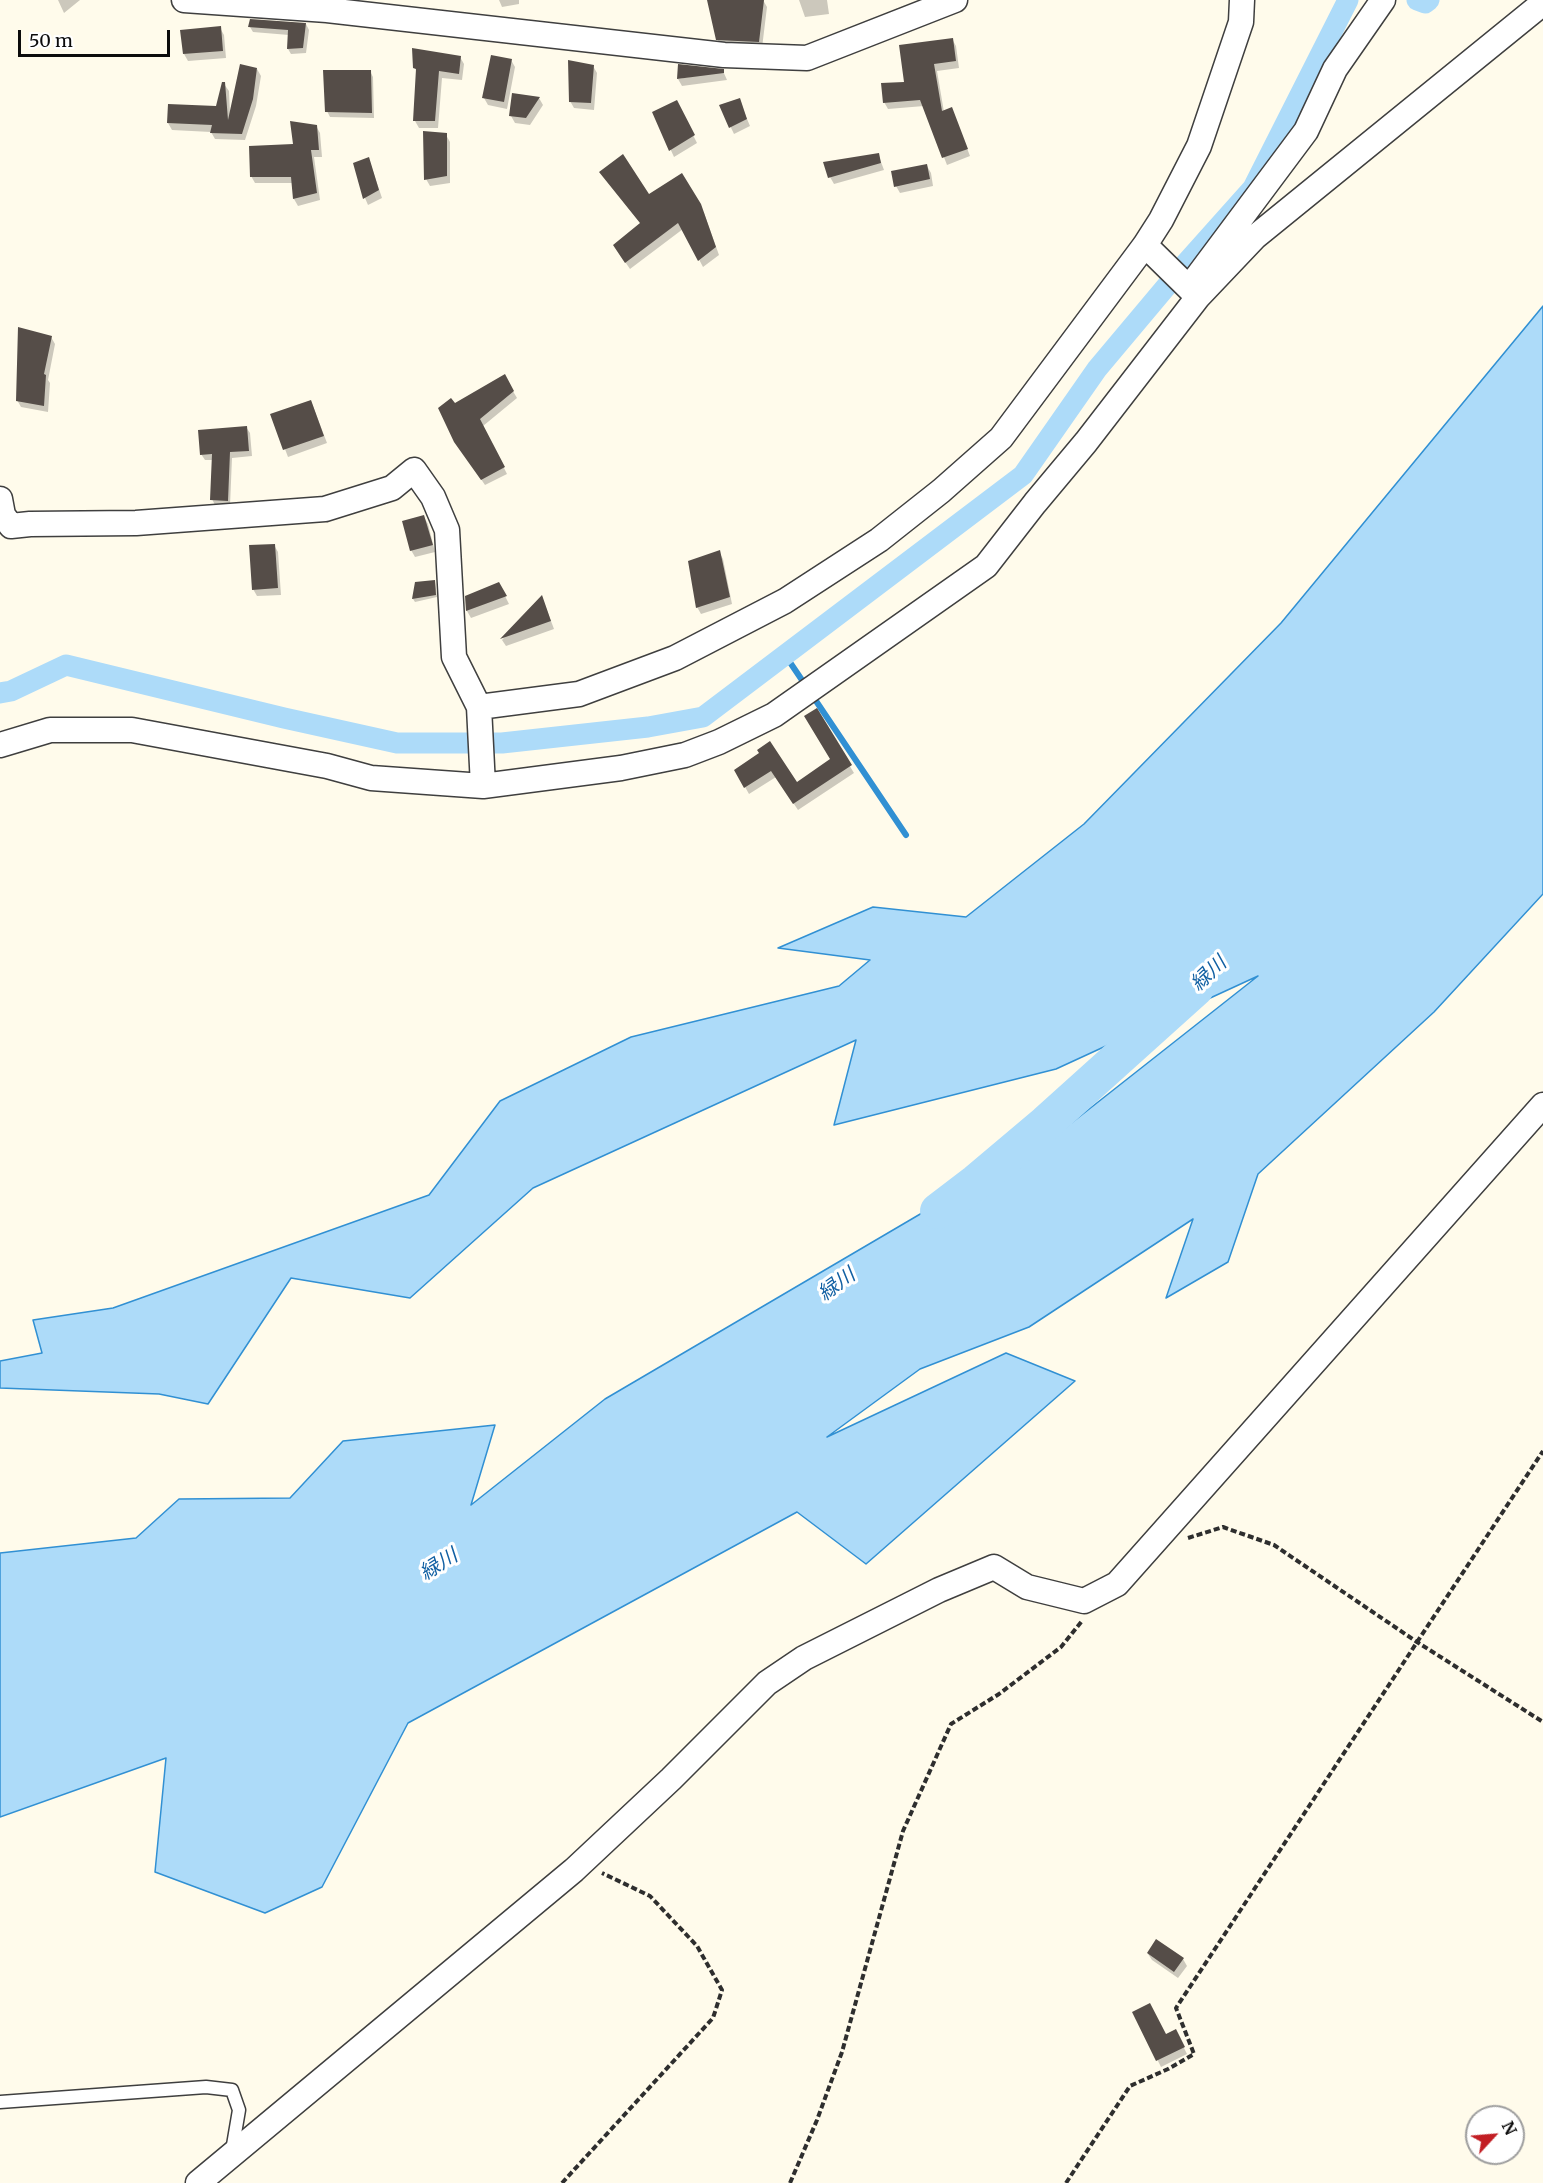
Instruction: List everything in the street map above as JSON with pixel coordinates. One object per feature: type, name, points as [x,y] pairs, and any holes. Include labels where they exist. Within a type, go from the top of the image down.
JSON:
[{"type":"street","points":[[184,0],[327,10],[724,55],[807,58],[955,0]]},
{"type":"street","points":[[479,707],[579,694],[675,658],[785,601],[879,540],[941,491],[1001,438],[1145,245],[1161,220],[1199,146],[1240,22],[1242,0]]},
{"type":"street","points":[[1,741],[50,730],[132,730],[327,766],[371,778],[483,786],[621,768],[685,755],[719,742],[774,715],[986,566],[1086,442],[1193,293],[1306,131],[1335,69],[1383,0]]},
{"type":"street","points":[[1193,293],[1255,237],[1543,3]]},
{"type":"street","points":[[1145,245],[1193,293]]},
{"type":"street","points":[[0,499],[3,515],[11,526],[136,523],[325,509],[392,488],[414,470],[433,497],[447,530],[454,657],[479,707],[483,786]]},
{"type":"street","points":[[198,2183],[574,1870],[671,1779],[767,1683],[804,1658],[939,1590],[994,1567],[1027,1587],[1084,1601],[1117,1584],[1543,1105]]},
{"type":"lane","points":[[0,2102],[206,2087],[232,2090],[239,2110],[231,2155]]},
{"type":"path","points":[[1066,2183],[1130,2086],[1194,2054],[1176,2008],[1543,1451]]},
{"type":"path","points":[[1183,1544],[1191,1536],[1223,1527],[1274,1545],[1417,1642],[1543,1722]]},
{"type":"path","points":[[790,2183],[817,2120],[842,2052],[903,1831],[951,1724],[999,1694],[1061,1647],[1086,1615],[1084,1601]]},
{"type":"path","points":[[562,2183],[713,2018],[722,1990],[697,1946],[650,1896],[606,1874],[574,1870]]},
{"type":"water","points":[[1543,306],[1543,894],[1434,1012],[1258,1174],[1228,1262],[1166,1298],[1193,1219],[1029,1327],[920,1369],[827,1437],[1006,1353],[1075,1381],[866,1564],[797,1512],[408,1723],[322,1887],[265,1913],[155,1872],[166,1758],[0,1817],[0,1553],[136,1538],[179,1499],[290,1498],[343,1441],[495,1425],[471,1505],[605,1399],[1060,1132],[1258,976],[1056,1069],[834,1125],[856,1040],[533,1188],[410,1298],[291,1278],[208,1404],[159,1394],[0,1388],[0,1361],[42,1353],[33,1320],[113,1308],[429,1195],[500,1101],[631,1037],[839,986],[870,960],[778,948],[873,907],[966,917],[1084,824],[1281,623]]},
{"type":"building","points":[[707,0],[764,0],[759,42],[716,40]]},
{"type":"building","points":[[250,19],[306,23],[303,48],[287,49],[288,30],[248,27]]},
{"type":"building","points":[[221,26],[223,51],[183,54],[180,30]]},
{"type":"building","points":[[953,38],[956,61],[934,64],[942,111],[952,107],[968,149],[942,158],[920,100],[883,103],[881,83],[904,82],[899,45]]},
{"type":"building","points":[[412,48],[461,56],[459,74],[439,71],[435,121],[413,121],[416,69],[413,68]]},
{"type":"building","points":[[491,55],[512,59],[504,102],[482,98]]},
{"type":"building","points":[[568,60],[594,65],[591,103],[569,102]]},
{"type":"building","points":[[240,64],[257,68],[253,99],[242,134],[210,133],[212,125],[167,123],[168,104],[216,106],[222,82],[225,82],[228,120]]},
{"type":"building","points":[[678,64],[724,69],[724,73],[677,79]]},
{"type":"building","points":[[323,70],[371,70],[372,113],[325,112]]},
{"type":"building","points":[[512,93],[540,97],[526,118],[509,116]]},
{"type":"building","points":[[740,98],[747,119],[729,128],[719,105]]},
{"type":"building","points":[[677,100],[695,135],[669,151],[652,112]]},
{"type":"building","points":[[290,121],[317,125],[319,150],[311,150],[317,193],[293,199],[291,177],[250,177],[249,146],[293,144]]},
{"type":"building","points":[[423,131],[447,133],[447,176],[424,180]]},
{"type":"building","points":[[879,153],[881,163],[828,178],[823,162]]},
{"type":"building","points":[[623,154],[649,194],[682,173],[701,204],[716,247],[698,261],[678,223],[625,263],[613,245],[640,223],[599,172]]},
{"type":"building","points":[[369,157],[379,190],[363,199],[353,163]]},
{"type":"building","points":[[927,164],[930,179],[894,187],[891,171]]},
{"type":"building","points":[[18,327],[52,336],[44,374],[46,375],[44,406],[16,401]]},
{"type":"building","points":[[505,374],[514,391],[480,419],[505,467],[481,480],[454,442],[438,408],[451,398],[455,403]]},
{"type":"building","points":[[311,400],[324,436],[283,450],[270,414]]},
{"type":"building","points":[[247,426],[249,451],[230,452],[228,501],[210,500],[212,454],[200,455],[198,430]]},
{"type":"building","points":[[424,515],[433,545],[410,551],[402,521]]},
{"type":"building","points":[[275,544],[278,588],[252,590],[249,545]]},
{"type":"building","points":[[720,550],[730,597],[696,608],[688,561]]},
{"type":"building","points":[[435,580],[436,595],[412,599],[415,582]]},
{"type":"building","points":[[499,582],[507,596],[466,611],[465,596]]},
{"type":"building","points":[[542,595],[551,621],[500,639]]},
{"type":"building","points":[[817,708],[852,765],[793,804],[771,771],[744,788],[734,770],[759,753],[757,750],[770,741],[797,782],[830,759],[804,716]]},
{"type":"building","points":[[1156,1939],[1184,1958],[1174,1972],[1147,1953]]},
{"type":"building","points":[[1150,2003],[1166,2034],[1176,2029],[1185,2047],[1156,2061],[1132,2012]]},
{"type":"waterway","points":[[0,693],[11,691],[66,665],[397,743],[502,743],[648,727],[703,717],[1023,475],[1097,369],[1253,188],[1348,0]]},
{"type":"waterway","points":[[1417,0],[1425,3],[1429,0]]},
{"type":"waterway","points":[[785,655],[806,686]]},
{"type":"waterway","points":[[812,695],[906,835]]},
{"type":"waterway","name":"緑川","points":[[938,1211],[1046,1123],[1196,988]]}]
